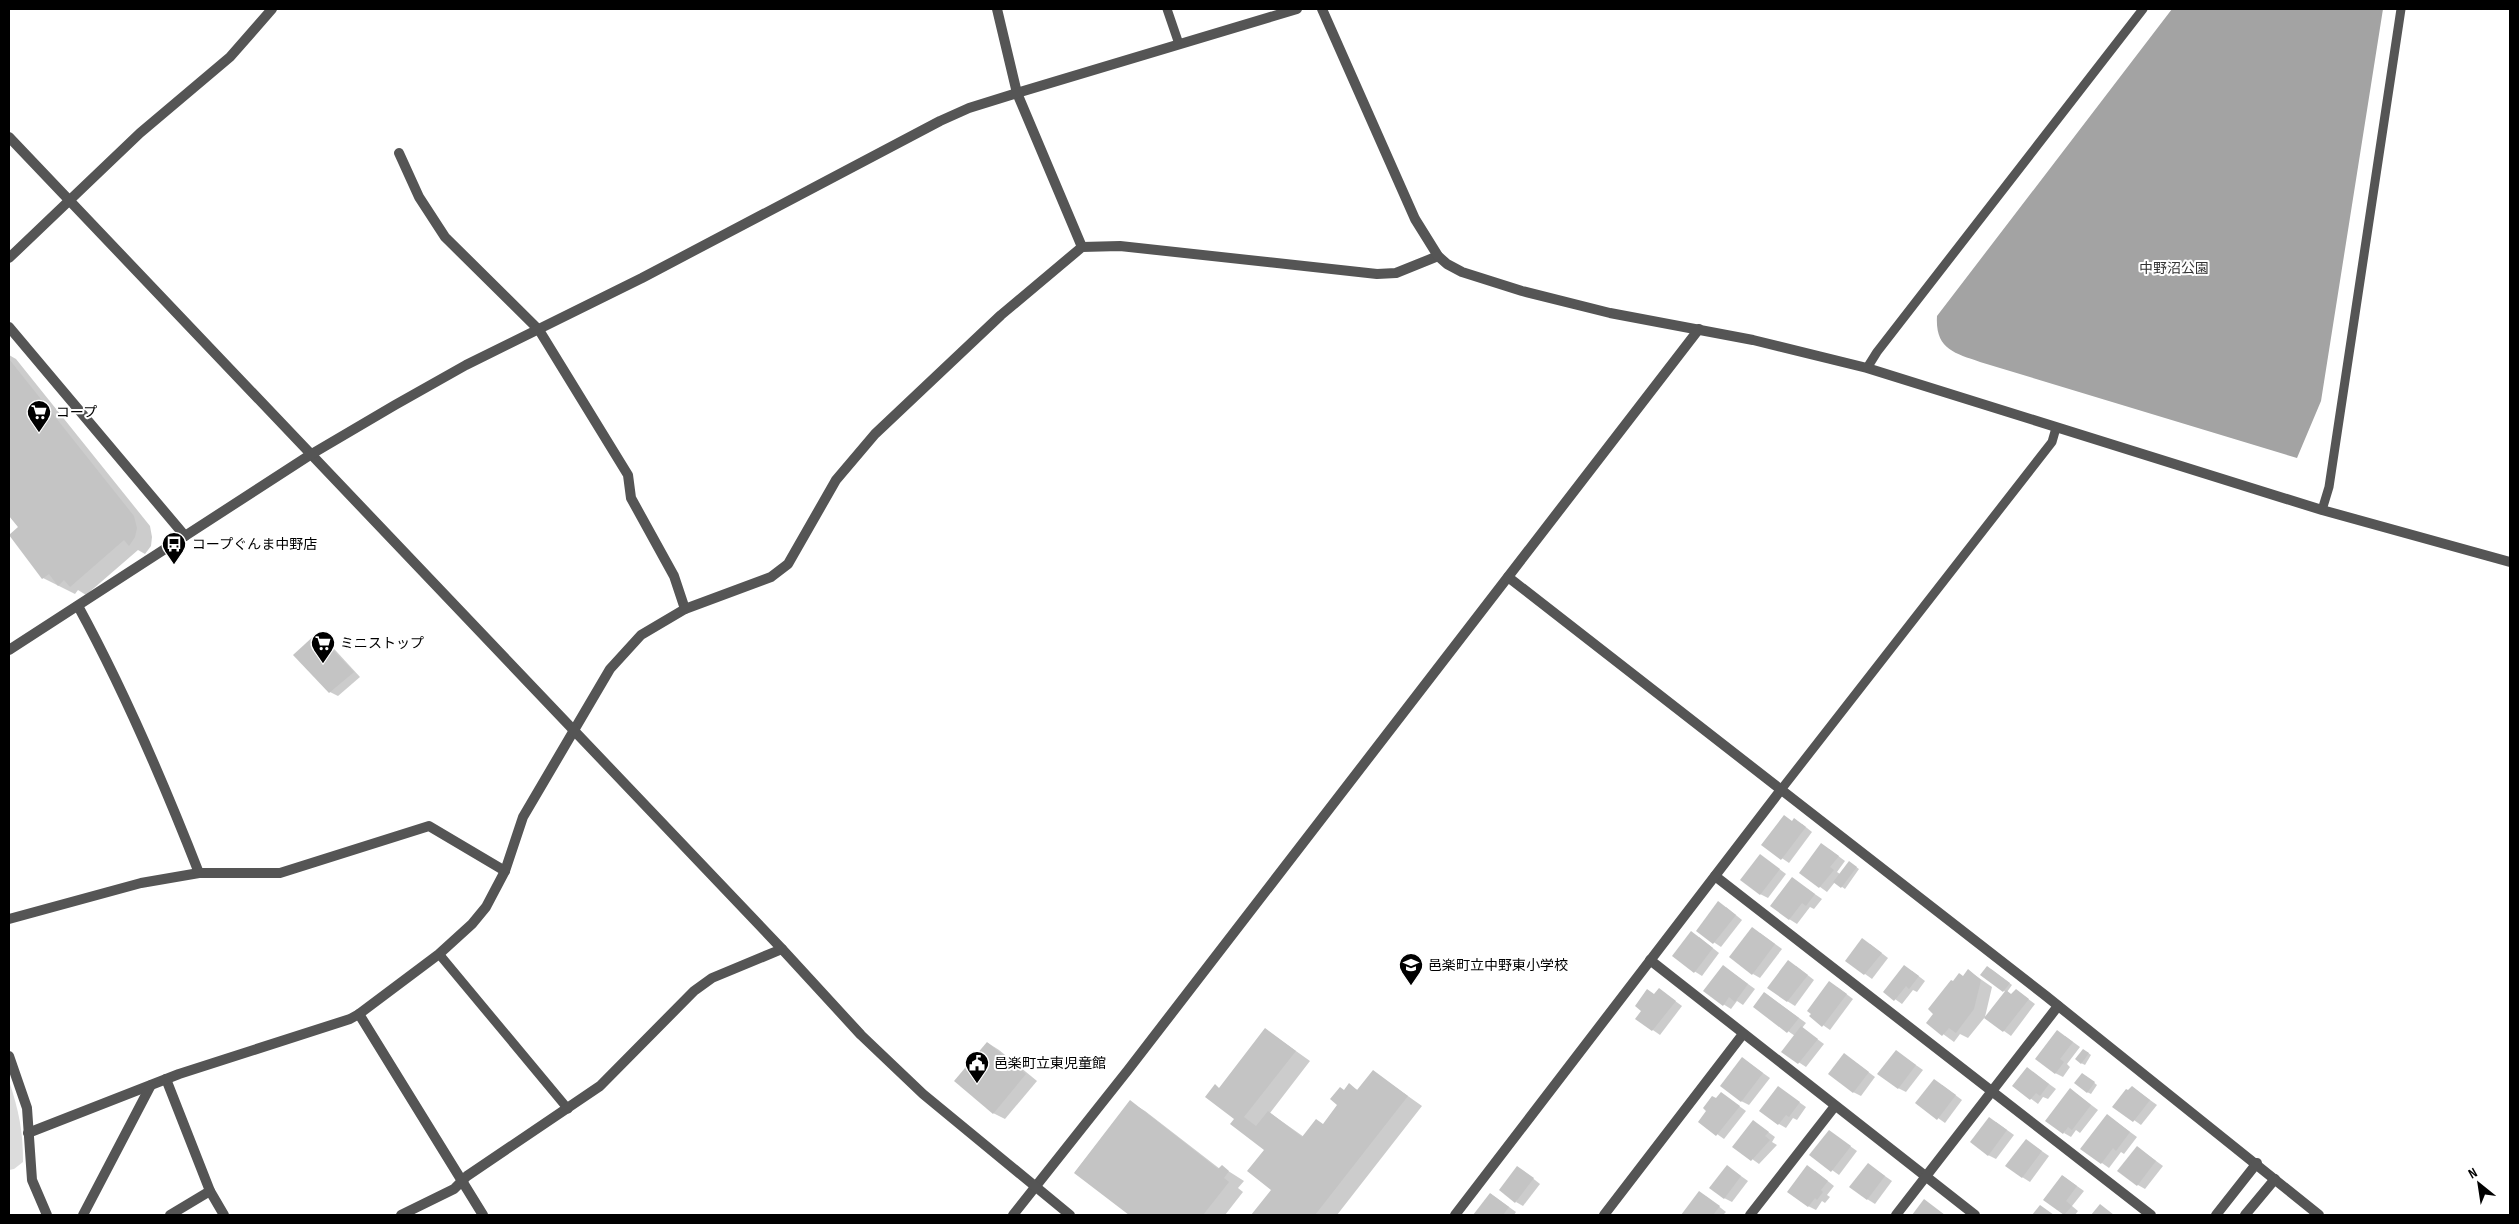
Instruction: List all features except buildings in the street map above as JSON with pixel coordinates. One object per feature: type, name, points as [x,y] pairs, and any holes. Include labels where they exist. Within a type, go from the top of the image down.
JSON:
[{"type":"street","points":[[9,258],[140,133],[230,56],[272,9]]},
{"type":"street","points":[[997,9],[1017,93],[1082,247]]},
{"type":"street","points":[[9,650],[310,455],[466,365],[539,330],[940,121],[969,108],[1297,9]]},
{"type":"street","points":[[1322,9],[1415,219],[1438,256],[1447,264],[1462,272],[1522,291],[1610,313],[1797,349],[1868,368],[2322,510],[2510,562]]},
{"type":"street","points":[[9,137],[861,1034],[916,1087],[1034,1188],[1070,1215]]},
{"type":"street","points":[[399,154],[419,197],[445,237],[539,330],[628,475],[630,498],[674,576],[685,608]]},
{"type":"street","points":[[28,1132],[166,1079],[359,1014],[439,954],[472,924],[486,907],[505,871],[523,818],[610,669],[641,635],[685,608],[771,576],[788,564],[836,480],[875,434],[1001,315],[1082,247],[1120,246],[1377,274],[1396,273],[1438,256]]},
{"type":"street","points":[[9,327],[185,536]]},
{"type":"street","points":[[1013,1215],[1134,1062],[1699,329]]},
{"type":"street","points":[[1508,577],[2058,1006],[2319,1215]]},
{"type":"street","points":[[78,606],[110,665],[150,751],[199,873]]},
{"type":"street","points":[[1455,1215],[1780,791]]},
{"type":"street","points":[[9,919],[141,883],[199,873],[280,873],[429,826],[505,871]]},
{"type":"street","points":[[1715,876],[2151,1215]]},
{"type":"street","points":[[401,1215],[454,1189],[460,1182],[600,1086],[694,991],[712,978],[782,949]]},
{"type":"street","points":[[1650,960],[1975,1215]]},
{"type":"street","points":[[1896,1215],[2058,1006]]},
{"type":"street","points":[[359,1014],[460,1182],[483,1215]]},
{"type":"street","points":[[1604,1215],[1743,1034]]},
{"type":"street","points":[[9,1056],[27,1108],[32,1180],[48,1215]]},
{"type":"street","points":[[166,1079],[210,1191],[224,1215]]},
{"type":"street","points":[[83,1215],[150,1085]]},
{"type":"street","points":[[1750,1215],[1835,1106]]},
{"type":"street","points":[[2216,1215],[2256,1163]]},
{"type":"street","points":[[2245,1215],[2275,1179]]},
{"type":"street","points":[[170,1215],[210,1191]]},
{"type":"lane","points":[[1167,9],[1178,44]]},
{"type":"lane","points":[[1868,368],[1877,352],[2143,9]]},
{"type":"lane","points":[[2322,510],[2329,487],[2401,9]]},
{"type":"lane","points":[[1780,791],[2052,442],[2056,428]]},
{"type":"lane","points":[[439,954],[568,1109]]},
{"type":"shaded area","name":"中野沼公園","points":[[2172,9],[2383,9],[2321,401],[2297,458],[1971,359],[1948,348],[1939,336],[1937,316]]},
{"type":"shaded area","points":[[9,1081],[20,1121],[23,1162],[14,1169],[9,1170]]},
{"type":"place","name":"コープ","points":[[39,433]]},
{"type":"place","name":"コープぐんま中野店","points":[[174,565]]},
{"type":"place","name":"ミニストップ","points":[[323,664]]},
{"type":"place","name":"邑楽町立中野東小学校","points":[[1411,986]]},
{"type":"place","name":"邑楽町立東児童館","points":[[977,1084]]}]
